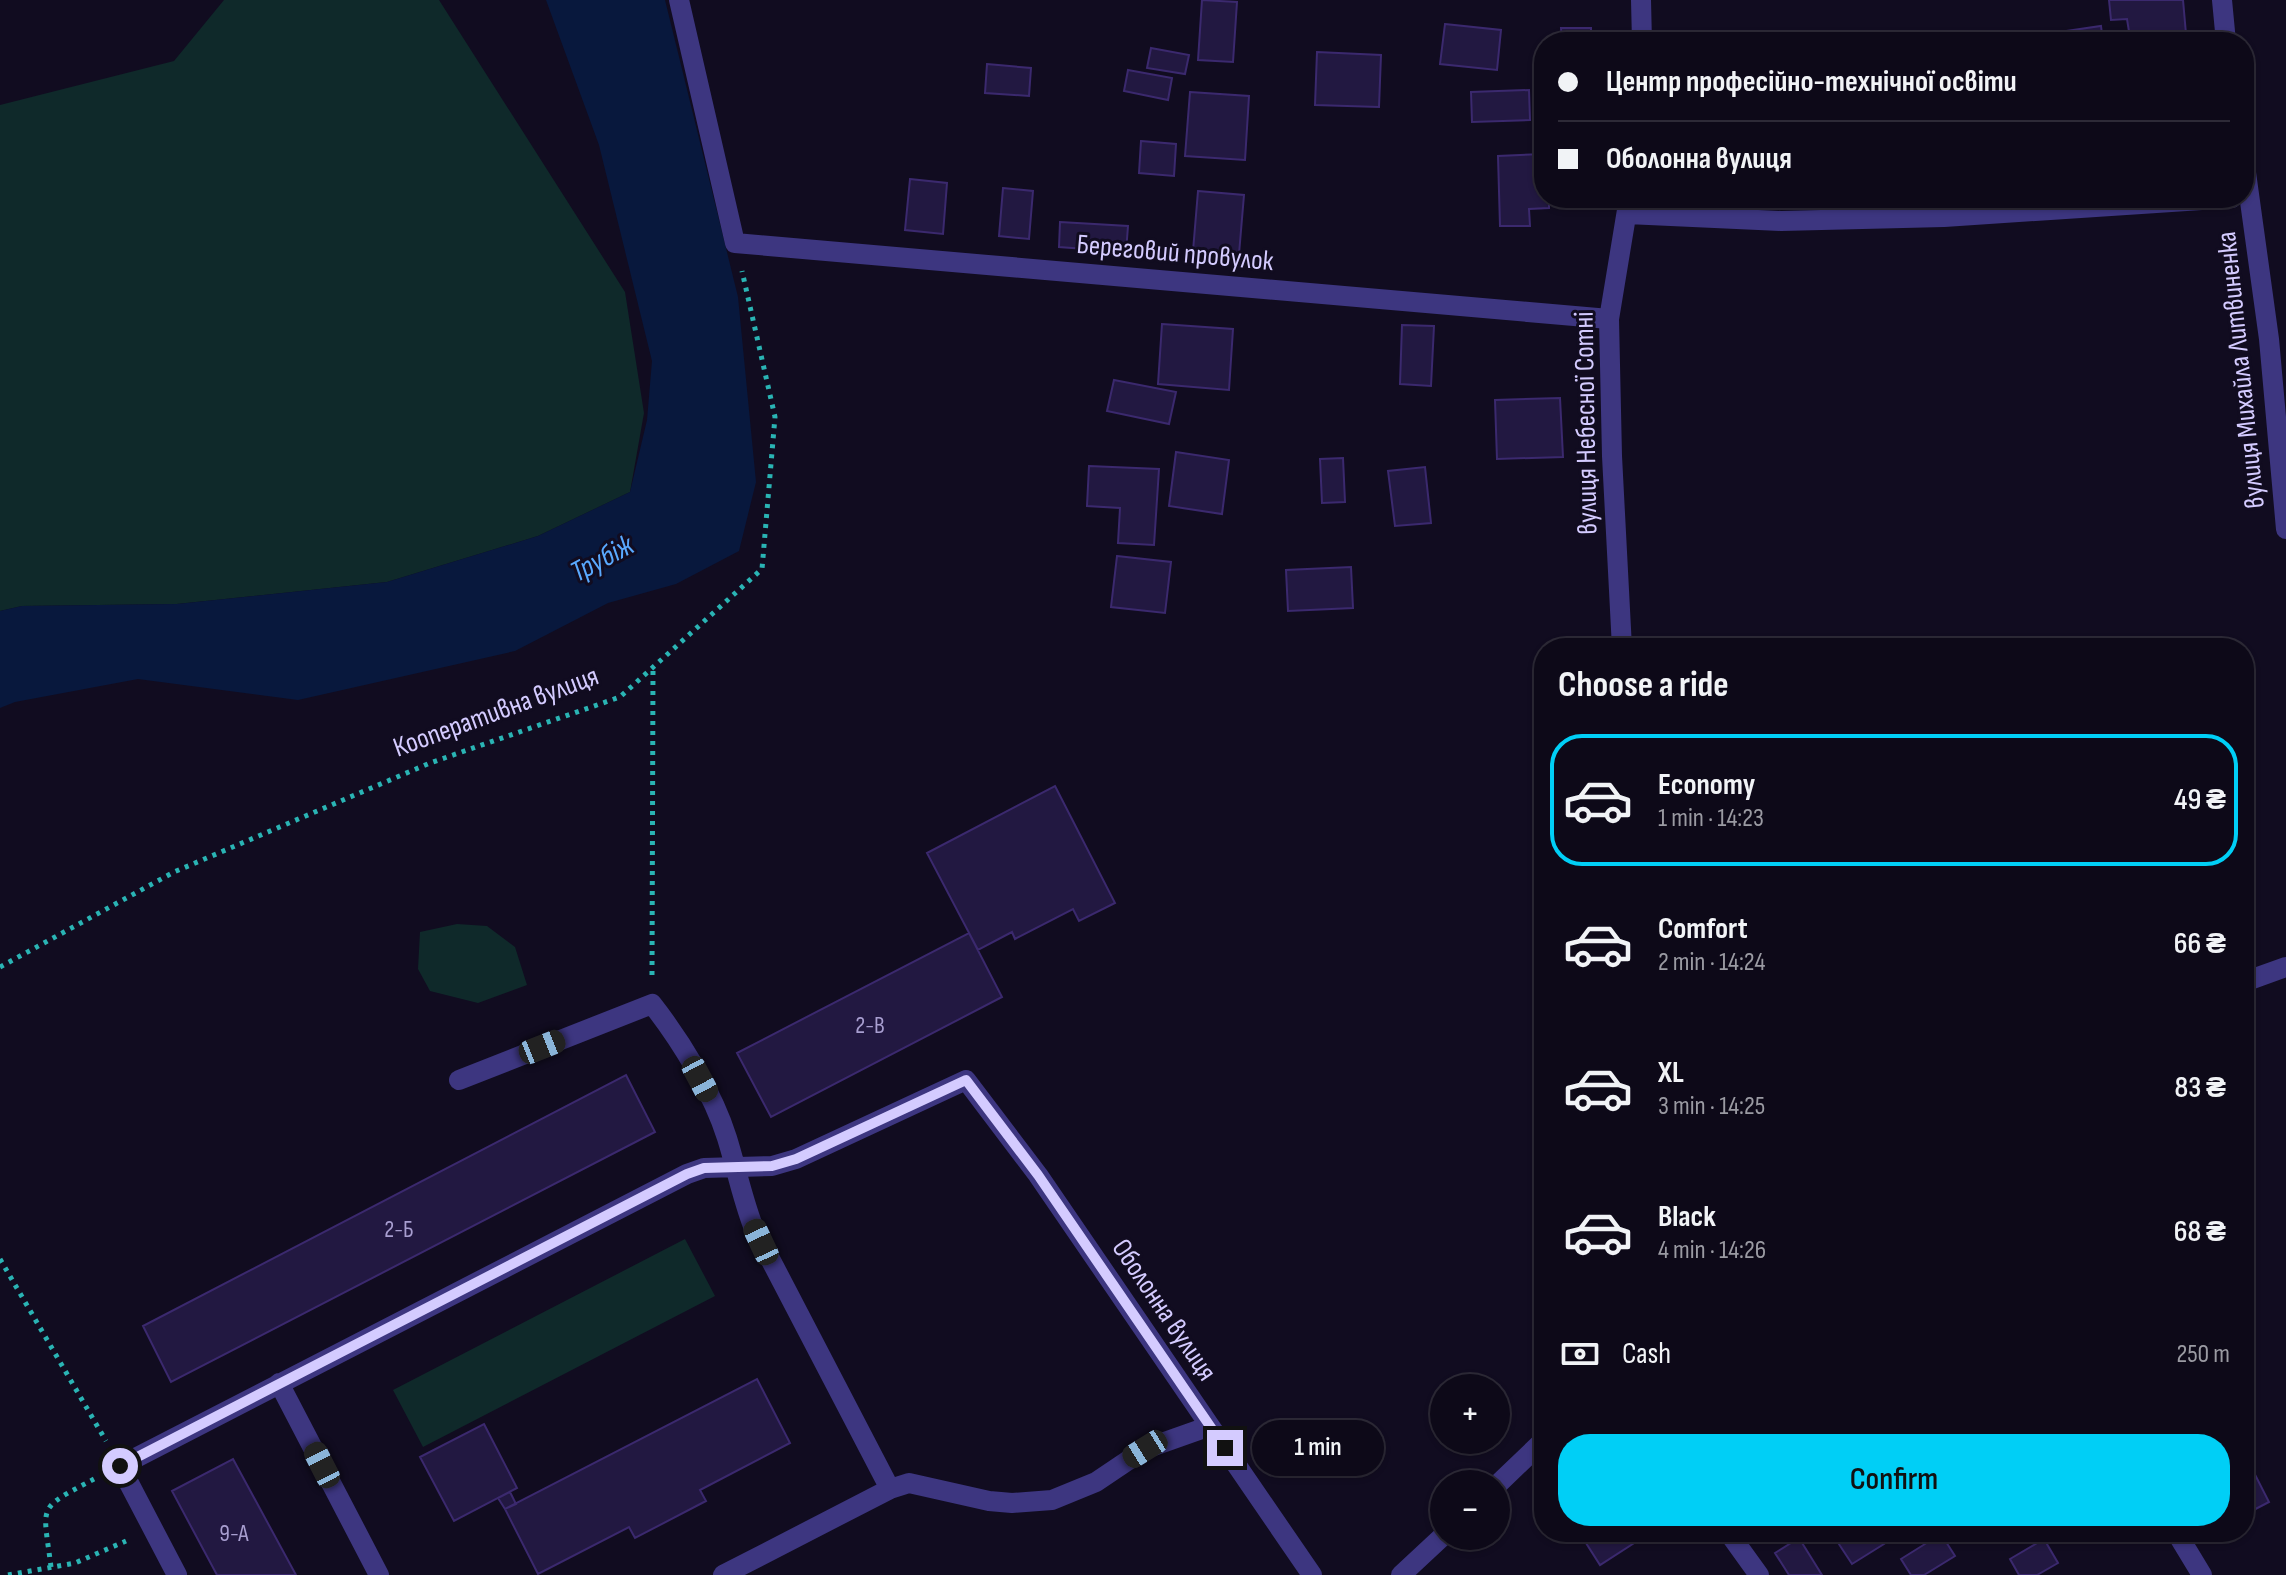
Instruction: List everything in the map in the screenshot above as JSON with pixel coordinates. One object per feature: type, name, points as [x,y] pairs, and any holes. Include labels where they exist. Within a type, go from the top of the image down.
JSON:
[{"type":"street","points":[[679,0],[735,243]]},
{"type":"street","points":[[1641,0],[1642,32]]},
{"type":"street","points":[[2222,0],[2225,32]]},
{"type":"street","name":"вулиця Небесної Сотні","points":[[1621,638],[1609,319],[1628,208]]},
{"type":"street","points":[[1648,208],[1781,221],[1929,218],[2078,208]]},
{"type":"street","name":"вулиця Михайла Литвиненка","points":[[2244,208],[2272,367],[2286,529]]},
{"type":"street","name":"Береговий провулок","points":[[735,243],[1609,319]]},
{"type":"street","points":[[2254,978],[2286,967]]},
{"type":"street","points":[[459,1080],[652,1004],[685,1052],[714,1107],[727,1137],[748,1212],[769,1259],[890,1489]]},
{"type":"street","name":"Оболонна вулиця","points":[[734,1166],[772,1166],[796,1159],[966,1080],[1038,1175],[1312,1575]]},
{"type":"street","points":[[177,1575],[120,1466],[687,1174],[704,1168],[734,1166]]},
{"type":"street","points":[[279,1383],[379,1575]]},
{"type":"street","points":[[723,1575],[890,1489],[909,1483],[989,1501],[1052,1500],[1096,1482],[1145,1449],[1210,1426]]},
{"type":"street","points":[[1510,1473],[1534,1450]]},
{"type":"street","points":[[1735,1542],[1759,1575]]},
{"type":"street","points":[[2182,1542],[2202,1575]]},
{"type":"street","points":[[1401,1575],[1430,1548]]},
{"type":"path","name":"Кооперативна вулиця","points":[[0,967],[174,872],[430,763],[620,697],[762,569],[775,417],[735,243]]},
{"type":"path","points":[[652,1004],[653,667]]},
{"type":"path","points":[[0,1259],[120,1466],[48,1506],[44,1516],[51,1567]]},
{"type":"path","points":[[8,1575],[88,1558],[153,1529]]},
{"type":"green space","points":[[224,0],[439,0],[625,292],[644,413],[630,492],[538,536],[387,582],[177,604],[22,606],[0,611],[0,105],[174,61]]},
{"type":"green space","points":[[457,924],[487,926],[515,947],[527,985],[478,1003],[430,991],[418,969],[420,932]]},
{"type":"green space","points":[[685,1239],[715,1296],[423,1447],[393,1390]]},
{"type":"water","name":"Трубіж","points":[[546,0],[665,0],[738,297],[756,482],[739,551],[676,584],[608,603],[515,651],[298,700],[138,679],[15,702],[0,708],[0,611],[22,606],[177,604],[387,582],[538,536],[630,492],[647,420],[652,361],[599,145]]},
{"type":"building","points":[[1202,0],[1237,2],[1233,62],[1198,60]]},
{"type":"building","points":[[2109,0],[2183,0],[2186,32],[2129,32],[2127,19],[2111,20]]},
{"type":"building","points":[[1445,24],[1501,30],[1497,70],[1440,64]]},
{"type":"building","points":[[2101,26],[2102,32],[2059,32]]},
{"type":"building","points":[[1561,28],[1591,28],[1591,32],[1561,32]]},
{"type":"building","points":[[1151,48],[1189,55],[1185,74],[1147,68]]},
{"type":"building","points":[[1317,52],[1381,55],[1379,107],[1315,105]]},
{"type":"building","points":[[987,64],[1031,68],[1029,96],[985,93]]},
{"type":"building","points":[[1128,70],[1172,78],[1168,100],[1124,91]]},
{"type":"building","points":[[1529,90],[1530,120],[1472,122],[1471,92]]},
{"type":"building","points":[[1190,92],[1249,96],[1245,160],[1185,156]]},
{"type":"building","points":[[1141,141],[1176,144],[1174,176],[1139,173]]},
{"type":"building","points":[[1534,154],[1534,208],[1549,208],[1529,209],[1530,226],[1500,226],[1498,156]]},
{"type":"building","points":[[910,179],[947,183],[943,234],[905,230]]},
{"type":"building","points":[[1003,188],[1033,191],[1029,239],[999,236]]},
{"type":"building","points":[[1198,191],[1244,195],[1239,254],[1193,251]]},
{"type":"building","points":[[1060,222],[1128,226],[1126,252],[1059,247]]},
{"type":"building","points":[[1162,324],[1233,329],[1229,390],[1158,384]]},
{"type":"building","points":[[1402,325],[1434,326],[1431,386],[1400,384]]},
{"type":"building","points":[[1114,380],[1176,392],[1169,424],[1107,411]]},
{"type":"building","points":[[1560,398],[1563,457],[1497,459],[1495,400]]},
{"type":"building","points":[[1176,452],[1229,460],[1222,514],[1169,506]]},
{"type":"building","points":[[1343,458],[1345,502],[1322,503],[1320,459]]},
{"type":"building","points":[[1089,466],[1159,469],[1154,545],[1118,543],[1120,508],[1087,506]]},
{"type":"building","points":[[1425,467],[1431,523],[1395,526],[1388,471]]},
{"type":"building","points":[[1117,556],[1171,562],[1165,613],[1111,607]]},
{"type":"building","points":[[1351,567],[1353,608],[1288,611],[1286,570]]},
{"type":"building","points":[[1055,786],[1115,903],[1079,921],[1073,909],[1015,939],[1012,932],[978,950],[927,853]]},
{"type":"building","points":[[969,933],[1002,997],[771,1117],[737,1053]]},
{"type":"building","points":[[626,1075],[655,1132],[171,1382],[143,1326]]},
{"type":"building","points":[[757,1379],[790,1443],[700,1490],[706,1501],[635,1538],[629,1527],[538,1574],[505,1509]]},
{"type":"building","points":[[484,1424],[517,1488],[454,1521],[420,1457]]},
{"type":"building","points":[[233,1459],[296,1575],[217,1575],[172,1491]]},
{"type":"building","points":[[2254,1473],[2269,1502],[2254,1510]]},
{"type":"building","points":[[510,1492],[516,1504],[505,1509],[498,1498]]},
{"type":"building","points":[[1585,1542],[1636,1542],[1600,1565]]},
{"type":"building","points":[[1793,1542],[1801,1542],[1822,1575],[1789,1575],[1775,1553]]},
{"type":"building","points":[[1838,1542],[1883,1542],[1884,1544],[1852,1564]]},
{"type":"building","points":[[1928,1542],[1946,1542],[1955,1556],[1924,1575],[1911,1575],[1901,1559]]},
{"type":"building","points":[[2039,1542],[2046,1542],[2058,1563],[2037,1575],[2019,1575],[2010,1559]]},
{"type":"route","points":[[120,1466],[687,1174],[704,1168],[772,1166],[796,1159],[966,1080],[1038,1175],[1225,1448]]}]
